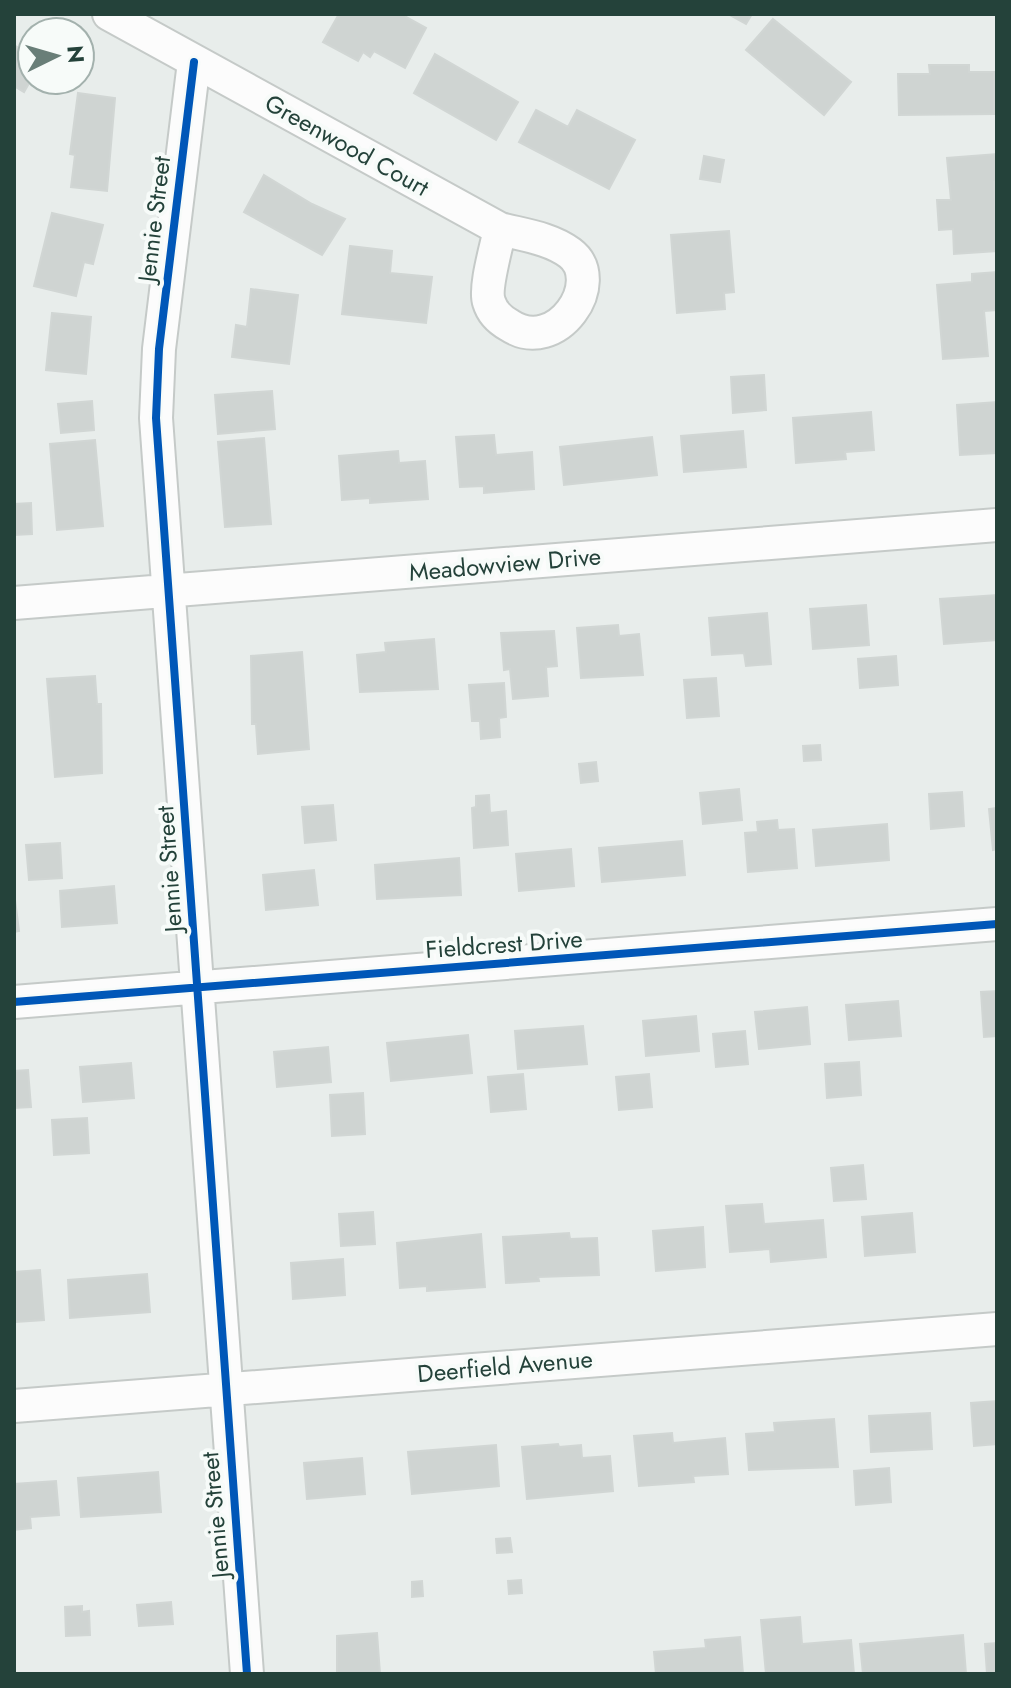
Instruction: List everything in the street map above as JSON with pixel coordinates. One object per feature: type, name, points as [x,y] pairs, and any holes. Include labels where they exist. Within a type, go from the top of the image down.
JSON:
[{"type":"street","name":"Greenwood Court","points":[[109,14],[500,229]]},
{"type":"street","name":"Jennie Street","points":[[194,62],[156,387],[224,1389],[247,1674]]},
{"type":"street","name":"Meadowview Drive","points":[[14,603],[997,525]]},
{"type":"street","name":"Fieldcrest Drive","points":[[14,1002],[997,924]]},
{"type":"street","name":"Deerfield Avenue","points":[[14,1406],[997,1329]]},
{"type":"building","points":[[339,14],[408,14],[406,17],[426,28],[405,68],[374,51],[370,57],[363,52],[358,61],[323,42]]},
{"type":"building","points":[[728,14],[752,14],[746,24]]},
{"type":"building","points":[[773,19],[851,82],[824,115],[746,50]]},
{"type":"building","points":[[14,45],[16,87],[14,86]]},
{"type":"building","points":[[435,54],[518,102],[496,140],[414,93]]},
{"type":"building","points":[[929,65],[969,65],[969,72],[994,72],[994,114],[899,115],[898,74],[930,74]]},
{"type":"building","points":[[78,96],[115,98],[107,191],[71,187],[75,155],[70,154]]},
{"type":"building","points":[[536,110],[568,127],[577,110],[635,140],[609,189],[519,142]]},
{"type":"building","points":[[997,154],[997,182],[994,182],[997,251],[954,254],[953,229],[939,230],[937,200],[951,200],[947,158]]},
{"type":"building","points":[[704,156],[724,160],[720,182],[700,179]]},
{"type":"building","points":[[264,175],[312,204],[345,219],[322,255],[244,212]]},
{"type":"building","points":[[52,213],[103,225],[93,264],[84,262],[76,296],[34,286]]},
{"type":"building","points":[[729,231],[734,292],[724,293],[725,309],[677,313],[671,235]]},
{"type":"building","points":[[350,246],[392,251],[390,273],[432,277],[426,323],[342,314]]},
{"type":"building","points":[[997,272],[997,310],[984,311],[988,356],[943,359],[937,285],[972,282],[972,274]]},
{"type":"building","points":[[251,289],[298,295],[289,364],[232,357],[236,325],[247,327]]},
{"type":"building","points":[[52,313],[91,317],[86,374],[46,370]]},
{"type":"building","points":[[764,375],[766,410],[733,413],[731,377]]},
{"type":"building","points":[[272,391],[275,429],[218,434],[215,395]]},
{"type":"building","points":[[92,401],[94,430],[61,433],[58,404]]},
{"type":"building","points":[[997,402],[997,453],[960,455],[957,405]]},
{"type":"building","points":[[871,412],[874,450],[845,452],[846,459],[796,463],[793,418]]},
{"type":"building","points":[[743,431],[746,467],[684,472],[681,436]]},
{"type":"building","points":[[494,435],[496,455],[532,452],[534,489],[484,493],[484,486],[460,487],[456,437]]},
{"type":"building","points":[[652,437],[657,475],[564,485],[560,447]]},
{"type":"building","points":[[264,438],[271,524],[225,527],[218,442]]},
{"type":"building","points":[[95,440],[103,526],[57,530],[50,444]]},
{"type":"building","points":[[398,451],[399,463],[425,461],[428,499],[370,503],[370,498],[342,500],[339,456]]},
{"type":"building","points":[[31,503],[32,534],[14,535],[14,504]]},
{"type":"building","points":[[997,595],[997,640],[944,644],[940,599]]},
{"type":"building","points":[[866,605],[869,645],[813,649],[810,609]]},
{"type":"building","points":[[767,613],[771,664],[746,666],[744,653],[712,655],[709,618]]},
{"type":"building","points":[[618,625],[619,636],[639,634],[643,675],[581,678],[577,628]]},
{"type":"building","points":[[554,631],[557,666],[546,667],[548,696],[513,699],[510,669],[504,670],[501,633]]},
{"type":"building","points":[[434,639],[438,689],[360,692],[357,655],[386,652],[385,643]]},
{"type":"building","points":[[302,652],[309,749],[258,754],[256,724],[252,724],[251,656]]},
{"type":"building","points":[[896,656],[898,685],[860,688],[858,659]]},
{"type":"building","points":[[95,676],[97,704],[101,704],[102,773],[55,777],[47,679]]},
{"type":"building","points":[[716,678],[719,716],[687,718],[684,680]]},
{"type":"building","points":[[504,683],[506,717],[499,718],[500,737],[481,739],[480,721],[472,721],[469,685]]},
{"type":"building","points":[[820,745],[821,760],[804,761],[803,746]]},
{"type":"building","points":[[596,762],[598,781],[581,783],[579,764]]},
{"type":"building","points":[[739,789],[742,820],[703,824],[700,793]]},
{"type":"building","points":[[962,792],[964,826],[931,829],[929,794]]},
{"type":"building","points":[[489,795],[490,813],[506,811],[508,845],[474,848],[472,808],[476,807],[476,796]]},
{"type":"building","points":[[333,805],[336,840],[305,843],[302,807]]},
{"type":"building","points":[[997,808],[997,849],[993,850],[989,809]]},
{"type":"building","points":[[777,820],[778,830],[794,829],[797,868],[748,872],[745,833],[758,832],[757,822]]},
{"type":"building","points":[[887,824],[889,860],[816,866],[813,830]]},
{"type":"building","points":[[682,841],[685,875],[602,882],[599,848]]},
{"type":"building","points":[[60,843],[62,878],[29,880],[26,845]]},
{"type":"building","points":[[571,849],[574,886],[519,891],[516,854]]},
{"type":"building","points":[[459,858],[461,895],[377,899],[375,865]]},
{"type":"building","points":[[314,870],[318,905],[266,910],[263,875]]},
{"type":"building","points":[[114,886],[117,923],[62,927],[60,891]]},
{"type":"building","points":[[14,892],[19,931],[14,932]]},
{"type":"building","points":[[997,991],[997,1036],[984,1037],[981,992]]},
{"type":"building","points":[[898,1001],[901,1036],[849,1040],[846,1005]]},
{"type":"building","points":[[807,1007],[810,1044],[759,1049],[755,1012]]},
{"type":"building","points":[[696,1016],[699,1051],[646,1056],[643,1021]]},
{"type":"building","points":[[583,1026],[587,1064],[518,1069],[515,1031]]},
{"type":"building","points":[[745,1031],[748,1064],[716,1067],[713,1034]]},
{"type":"building","points":[[468,1035],[472,1073],[391,1081],[387,1043]]},
{"type":"building","points":[[328,1047],[331,1082],[277,1087],[274,1052]]},
{"type":"building","points":[[859,1062],[861,1095],[827,1098],[825,1064]]},
{"type":"building","points":[[131,1063],[134,1098],[83,1102],[80,1067]]},
{"type":"building","points":[[28,1070],[31,1107],[14,1108],[14,1071]]},
{"type":"building","points":[[523,1074],[526,1109],[491,1112],[488,1077]]},
{"type":"building","points":[[649,1074],[652,1107],[619,1110],[616,1077]]},
{"type":"building","points":[[363,1093],[365,1134],[332,1136],[330,1095]]},
{"type":"building","points":[[87,1118],[89,1153],[54,1155],[52,1120]]},
{"type":"building","points":[[863,1165],[866,1199],[834,1201],[831,1168]]},
{"type":"building","points":[[762,1204],[764,1224],[823,1220],[826,1257],[771,1262],[770,1249],[730,1252],[726,1206]]},
{"type":"building","points":[[373,1212],[375,1244],[341,1246],[339,1214]]},
{"type":"building","points":[[912,1213],[915,1252],[865,1256],[862,1217]]},
{"type":"building","points":[[703,1227],[705,1267],[656,1271],[653,1231]]},
{"type":"building","points":[[569,1233],[570,1239],[597,1238],[599,1275],[538,1277],[539,1281],[506,1283],[503,1237]]},
{"type":"building","points":[[481,1234],[485,1287],[427,1291],[427,1286],[400,1288],[397,1243]]},
{"type":"building","points":[[343,1259],[345,1295],[293,1299],[291,1263]]},
{"type":"building","points":[[40,1270],[44,1320],[16,1322],[14,1272]]},
{"type":"building","points":[[147,1274],[150,1312],[70,1318],[68,1280]]},
{"type":"building","points":[[997,1401],[997,1444],[974,1446],[971,1403]]},
{"type":"building","points":[[930,1413],[932,1449],[871,1452],[869,1416]]},
{"type":"building","points":[[834,1419],[838,1467],[749,1470],[746,1434],[775,1432],[774,1423]]},
{"type":"building","points":[[672,1433],[673,1443],[725,1438],[728,1474],[693,1476],[694,1482],[639,1486],[634,1436]]},
{"type":"building","points":[[558,1444],[559,1447],[581,1445],[582,1458],[610,1456],[613,1491],[527,1499],[522,1447]]},
{"type":"building","points":[[496,1445],[499,1486],[412,1494],[408,1452]]},
{"type":"building","points":[[362,1458],[365,1494],[307,1499],[304,1463]]},
{"type":"building","points":[[889,1468],[891,1502],[856,1505],[854,1471]]},
{"type":"building","points":[[158,1472],[161,1512],[81,1517],[78,1478]]},
{"type":"building","points":[[56,1481],[59,1515],[30,1517],[31,1528],[14,1530],[14,1484]]},
{"type":"building","points":[[510,1538],[512,1552],[497,1553],[496,1539]]},
{"type":"building","points":[[521,1580],[522,1593],[509,1594],[508,1581]]},
{"type":"building","points":[[422,1581],[423,1596],[412,1597],[412,1582]]},
{"type":"building","points":[[171,1602],[173,1624],[139,1626],[137,1605]]},
{"type":"building","points":[[82,1606],[82,1612],[89,1611],[90,1635],[66,1636],[65,1607]]},
{"type":"building","points":[[800,1617],[802,1644],[851,1640],[854,1674],[766,1674],[761,1620]]},
{"type":"building","points":[[377,1633],[380,1674],[337,1674],[337,1636]]},
{"type":"building","points":[[963,1635],[966,1674],[863,1674],[860,1644]]},
{"type":"building","points":[[740,1637],[743,1674],[656,1674],[654,1652],[706,1648],[705,1640]]},
{"type":"building","points":[[997,1643],[997,1674],[987,1674],[985,1644]]},
{"type":"cycle path","points":[[194,62],[159,349],[156,418],[247,1674]]},
{"type":"cycle path","points":[[14,1002],[997,924]]}]
